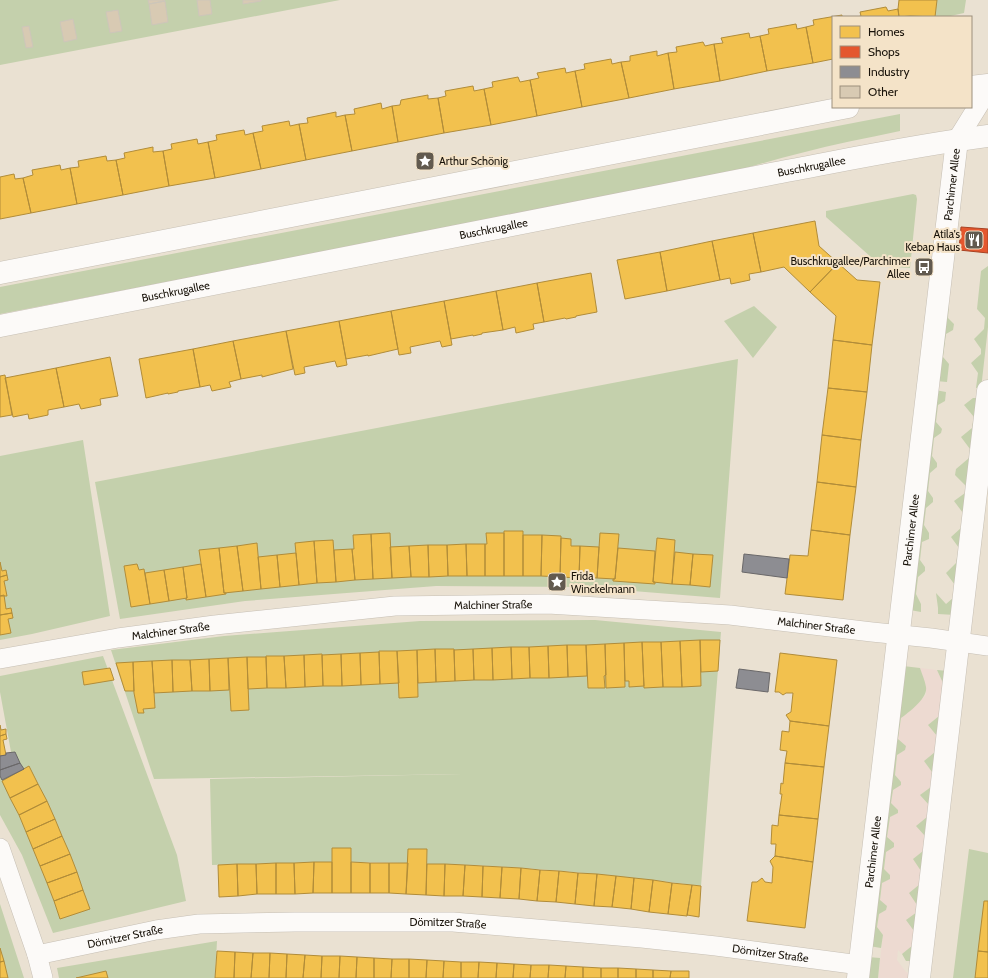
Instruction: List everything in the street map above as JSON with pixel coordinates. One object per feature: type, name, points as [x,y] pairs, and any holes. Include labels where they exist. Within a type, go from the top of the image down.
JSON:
[{"type":"main road","points":[[972,87],[988,85]]},
{"type":"main road","points":[[0,273],[843,108]]},
{"type":"main road","name":"Buschkrugallee","points":[[0,326],[755,177],[892,151],[988,136]]},
{"type":"main road","name":"Parchimer Allee","points":[[859,972],[957,140]]},
{"type":"main road","points":[[920,978],[988,391]]},
{"type":"street","name":"Parchimer Allee","points":[[957,140],[988,90]]},
{"type":"street","name":"Malchiner Straße","points":[[0,660],[118,638],[215,625],[395,606],[548,604],[730,616],[931,638],[988,646]]},
{"type":"street","points":[[0,848],[37,955],[43,978]]},
{"type":"street","name":"Dömitzer Straße","points":[[37,955],[156,930],[199,924],[295,922],[453,922],[642,938],[716,946],[859,972]]},
{"type":"shaded area","points":[[920,668],[937,670],[943,683],[939,716],[928,725],[937,736],[935,752],[924,761],[932,772],[931,787],[920,795],[929,805],[927,817],[917,826],[925,836],[913,946],[902,954],[898,950],[897,960],[906,972],[909,973],[908,978],[878,978],[883,935],[877,927],[879,914],[886,910],[880,900],[882,883],[889,879],[890,875],[884,869],[886,851],[893,847],[887,837],[890,817],[898,813],[891,803],[893,790],[901,782],[895,775],[897,755],[905,750],[898,739],[901,718],[926,695],[926,688]]},
{"type":"green space","points":[[0,0],[340,0],[0,65]]},
{"type":"green space","points":[[937,0],[966,0],[964,13],[950,16],[935,16]]},
{"type":"green space","points":[[900,114],[900,131],[813,150],[712,177],[0,314],[0,287]]},
{"type":"green space","points":[[913,194],[916,195],[917,199],[910,268],[881,266],[826,217],[826,211]]},
{"type":"green space","points":[[988,266],[988,327],[981,389],[976,388],[978,373],[971,363],[981,354],[981,349],[974,339],[984,329],[985,318],[977,309],[981,271]]},
{"type":"green space","points":[[946,299],[949,304],[948,318],[954,324],[953,330],[946,334],[943,357],[949,364],[947,382],[936,381]]},
{"type":"green space","points":[[754,306],[777,327],[753,358],[724,321]]},
{"type":"green space","points":[[738,359],[720,598],[583,587],[436,586],[245,601],[120,619],[95,482]]},
{"type":"green space","points":[[935,390],[946,392],[945,401],[938,405],[936,422],[942,429],[941,433],[934,438],[932,456],[937,463],[937,467],[930,473],[928,491],[933,498],[933,502],[926,508],[924,525],[929,533],[929,539],[922,542],[920,560],[925,567],[925,571],[918,577],[916,594],[921,604],[921,612],[910,610]]},
{"type":"green space","points":[[973,398],[980,398],[955,615],[938,614],[936,593],[946,604],[953,598],[955,585],[946,573],[956,563],[959,548],[951,537],[962,527],[963,513],[954,501],[965,493],[966,486],[955,475],[956,469],[969,458],[970,449],[961,437],[972,428],[974,417],[964,405]]},
{"type":"green space","points":[[83,440],[110,616],[0,640],[0,456]]},
{"type":"green space","points":[[595,620],[721,632],[701,886],[599,874],[530,868],[427,864],[427,849],[408,849],[408,863],[351,862],[351,848],[332,848],[332,862],[212,865],[210,779],[462,774],[154,779],[111,650],[224,636],[420,621]]},
{"type":"green space","points":[[103,656],[177,855],[186,901],[53,933],[22,855],[0,815],[0,756],[11,752],[0,692],[0,676]]},
{"type":"green space","points":[[903,666],[920,668],[926,685],[926,691],[921,700],[901,718],[898,739],[906,746],[905,750],[897,755],[895,775],[901,782],[901,785],[893,790],[891,803],[898,810],[898,813],[890,817],[887,837],[894,843],[894,847],[886,852],[884,869],[890,875],[890,879],[882,883],[880,900],[887,906],[886,910],[879,914],[877,927],[883,935],[881,948],[869,946]]},
{"type":"green space","points":[[937,670],[948,671],[914,961],[906,961],[902,954],[913,945],[914,931],[906,920],[917,912],[917,905],[909,893],[920,884],[921,871],[913,859],[923,851],[925,836],[916,826],[927,817],[929,805],[920,795],[931,787],[932,772],[924,761],[935,752],[937,736],[928,725],[939,716],[943,683]]},
{"type":"green space","points":[[969,849],[988,853],[988,978],[953,978]]},
{"type":"green space","points":[[0,904],[24,978],[0,978]]},
{"type":"green space","points":[[217,941],[215,978],[59,978],[57,968]]},
{"type":"green space","points":[[868,957],[880,958],[878,978],[866,978]]},
{"type":"building: Homes","points":[[899,0],[937,0],[935,16],[899,16]]},
{"type":"building: Homes","points":[[886,7],[888,11],[898,9],[899,16],[861,16],[860,12]]},
{"type":"building: Homes","points":[[832,17],[832,59],[813,63],[806,27],[814,25],[813,20]]},
{"type":"building: Homes","points":[[796,24],[797,29],[806,27],[813,63],[767,71],[760,36],[769,34],[768,29]]},
{"type":"building: Homes","points":[[749,33],[750,38],[760,36],[767,71],[720,81],[714,44],[723,43],[721,38]]},
{"type":"building: Homes","points":[[703,42],[705,46],[714,44],[720,81],[674,89],[668,53],[677,52],[676,47]]},
{"type":"building: Homes","points":[[657,51],[657,56],[668,53],[674,89],[629,98],[621,62],[630,61],[630,56]]},
{"type":"building: Homes","points":[[611,59],[612,64],[621,62],[629,98],[582,107],[575,71],[585,69],[584,64]]},
{"type":"building: Homes","points":[[565,68],[566,73],[575,71],[582,107],[537,116],[530,80],[539,78],[537,73]]},
{"type":"building: Homes","points":[[518,77],[520,82],[530,80],[537,116],[491,125],[484,89],[493,87],[492,82]]},
{"type":"building: Homes","points":[[473,86],[474,91],[484,89],[491,125],[444,133],[438,98],[446,96],[445,91]]},
{"type":"building: Homes","points":[[428,95],[428,99],[438,98],[444,133],[398,142],[392,106],[400,105],[401,100]]},
{"type":"building: Homes","points":[[381,103],[382,109],[392,106],[398,142],[352,151],[345,115],[355,114],[354,109]]},
{"type":"building: Homes","points":[[336,112],[336,117],[345,115],[352,151],[306,160],[299,124],[308,123],[307,118]]},
{"type":"building: Homes","points":[[289,121],[290,126],[299,124],[306,160],[261,169],[253,133],[263,131],[262,126]]},
{"type":"building: Homes","points":[[244,130],[245,135],[253,133],[261,169],[215,178],[208,142],[217,140],[216,135]]},
{"type":"building: Homes","points":[[197,139],[198,144],[208,142],[215,178],[169,186],[163,151],[172,149],[171,144]]},
{"type":"building: Homes","points":[[153,147],[153,152],[163,151],[169,186],[123,195],[116,160],[125,158],[124,153]]},
{"type":"building: Homes","points":[[106,156],[107,161],[116,160],[123,195],[77,204],[70,168],[79,167],[78,161]]},
{"type":"building: Homes","points":[[60,165],[61,170],[70,168],[77,204],[31,213],[23,178],[33,175],[32,170]]},
{"type":"building: Homes","points":[[14,174],[15,179],[23,178],[31,213],[0,219],[0,177]]},
{"type":"building: Homes","points":[[815,221],[819,246],[838,263],[810,292],[784,267],[761,272],[753,233]]},
{"type":"building: Homes","points":[[753,233],[761,272],[749,274],[750,280],[731,284],[730,278],[720,280],[712,241]]},
{"type":"building: Homes","points":[[712,241],[720,280],[667,291],[660,252]]},
{"type":"building: Homes","points":[[660,252],[667,291],[625,299],[617,260]]},
{"type":"building: Homes","points":[[838,263],[857,280],[880,282],[872,345],[833,340],[836,316],[810,292]]},
{"type":"building: Homes","points":[[591,273],[597,312],[544,322],[537,283]]},
{"type":"building: Homes","points":[[537,283],[544,322],[533,324],[534,329],[516,333],[515,327],[503,330],[496,291]]},
{"type":"building: Homes","points":[[496,291],[503,330],[451,339],[444,301]]},
{"type":"building: Homes","points":[[444,301],[452,345],[442,347],[440,341],[410,347],[411,353],[399,355],[391,311]]},
{"type":"building: Homes","points":[[391,311],[398,349],[368,356],[346,359],[339,321]]},
{"type":"building: Homes","points":[[339,321],[347,365],[337,367],[335,361],[304,367],[305,373],[295,375],[286,331]]},
{"type":"building: Homes","points":[[286,331],[293,369],[262,377],[262,375],[241,379],[233,341]]},
{"type":"building: Homes","points":[[833,340],[872,345],[867,392],[828,388]]},
{"type":"building: Homes","points":[[233,341],[241,379],[229,382],[231,387],[212,391],[210,385],[200,387],[193,349]]},
{"type":"building: Homes","points":[[193,349],[200,387],[146,398],[139,359]]},
{"type":"building: Homes","points":[[110,357],[118,396],[100,399],[101,405],[81,409],[79,404],[64,407],[56,368]]},
{"type":"building: Homes","points":[[56,368],[64,407],[48,410],[48,415],[29,419],[28,414],[13,417],[5,378]]},
{"type":"building: Homes","points":[[5,375],[12,415],[0,417],[0,376]]},
{"type":"building: Homes","points":[[828,388],[867,392],[861,440],[822,435]]},
{"type":"building: Homes","points":[[822,435],[861,440],[856,487],[817,482]]},
{"type":"building: Homes","points":[[817,482],[856,487],[850,535],[811,530]]},
{"type":"building: Homes","points":[[811,530],[850,535],[843,600],[785,594],[790,555],[808,556]]},
{"type":"building: Homes","points":[[504,531],[523,531],[523,576],[504,576]]},
{"type":"building: Homes","points":[[390,533],[392,578],[373,579],[371,534]]},
{"type":"building: Homes","points":[[486,533],[504,533],[504,576],[485,576],[485,544],[487,544]]},
{"type":"building: Homes","points":[[600,533],[619,534],[615,579],[597,578]]},
{"type":"building: Homes","points":[[371,534],[373,579],[355,580],[352,549],[354,549],[353,535]]},
{"type":"building: Homes","points":[[523,535],[542,535],[541,576],[523,576]]},
{"type":"building: Homes","points":[[542,535],[561,536],[560,577],[541,576]]},
{"type":"building: Homes","points":[[561,538],[571,539],[571,546],[580,546],[579,578],[560,577]]},
{"type":"building: Homes","points":[[657,538],[675,540],[672,584],[653,582]]},
{"type":"building: Homes","points":[[333,540],[336,582],[317,583],[314,541]]},
{"type":"building: Homes","points":[[314,541],[317,583],[299,585],[295,543]]},
{"type":"building: Homes","points":[[257,543],[261,589],[243,591],[237,546]]},
{"type":"building: Homes","points":[[466,544],[467,576],[448,576],[447,545]]},
{"type":"building: Homes","points":[[466,544],[485,544],[485,576],[467,576]]},
{"type":"building: Homes","points":[[428,545],[429,577],[411,577],[409,546]]},
{"type":"building: Homes","points":[[428,545],[447,545],[448,576],[429,577]]},
{"type":"building: Homes","points":[[237,546],[243,591],[224,593],[219,548]]},
{"type":"building: Homes","points":[[409,546],[411,577],[392,578],[390,547]]},
{"type":"building: Homes","points":[[580,546],[599,547],[597,578],[579,578]]},
{"type":"building: Homes","points":[[219,548],[224,593],[226,594],[206,597],[199,550]]},
{"type":"building: Homes","points":[[618,548],[655,551],[653,582],[655,582],[655,584],[613,581],[613,579],[615,579]]},
{"type":"building: Homes","points":[[352,549],[355,580],[336,582],[334,550]]},
{"type":"building: Homes","points":[[675,552],[693,554],[690,585],[672,584]]},
{"type":"building: Homes","points":[[296,553],[299,585],[280,587],[277,555]]},
{"type":"building: Homes","points":[[693,554],[713,555],[710,587],[690,585]]},
{"type":"building: Homes","points":[[277,555],[280,587],[261,589],[258,557]]},
{"type":"building: Homes","points":[[0,562],[2,571],[6,570],[7,575],[0,577]]},
{"type":"building: Homes","points":[[137,564],[139,570],[144,569],[150,604],[131,607],[124,566]]},
{"type":"building: Homes","points":[[201,564],[206,597],[186,600],[183,567]]},
{"type":"building: Homes","points":[[183,567],[187,598],[169,601],[164,570]]},
{"type":"building: Homes","points":[[164,570],[169,601],[150,604],[145,573]]},
{"type":"building: Homes","points":[[7,575],[8,580],[4,581],[7,596],[0,596],[0,577]]},
{"type":"building: Homes","points":[[4,595],[6,609],[11,608],[12,613],[0,615],[0,596]]},
{"type":"building: Homes","points":[[12,613],[13,618],[8,619],[11,633],[0,635],[0,615]]},
{"type":"building: Homes","points":[[700,640],[701,686],[682,687],[680,641]]},
{"type":"building: Homes","points":[[700,640],[720,640],[718,671],[701,672]]},
{"type":"building: Homes","points":[[680,641],[682,687],[663,687],[661,642]]},
{"type":"building: Homes","points":[[642,642],[644,686],[629,687],[629,681],[625,681],[624,643]]},
{"type":"building: Homes","points":[[642,642],[661,642],[663,687],[644,688]]},
{"type":"building: Homes","points":[[624,643],[625,687],[606,688],[605,644]]},
{"type":"building: Homes","points":[[605,644],[605,688],[588,688],[586,645]]},
{"type":"building: Homes","points":[[567,645],[568,677],[549,678],[548,646]]},
{"type":"building: Homes","points":[[567,645],[586,645],[587,676],[568,677]]},
{"type":"building: Homes","points":[[548,646],[549,678],[530,678],[529,647]]},
{"type":"building: Homes","points":[[511,647],[512,679],[493,680],[492,648]]},
{"type":"building: Homes","points":[[511,647],[529,647],[530,678],[512,679]]},
{"type":"building: Homes","points":[[492,648],[493,680],[474,680],[473,649]]},
{"type":"building: Homes","points":[[435,649],[436,682],[418,683],[417,650]]},
{"type":"building: Homes","points":[[435,649],[454,649],[455,681],[436,682]]},
{"type":"building: Homes","points":[[473,649],[474,680],[455,681],[454,650]]},
{"type":"building: Homes","points":[[417,650],[418,697],[399,698],[397,651]]},
{"type":"building: Homes","points":[[379,651],[397,651],[399,683],[380,684]]},
{"type":"building: Homes","points":[[379,652],[380,684],[361,685],[360,653]]},
{"type":"building: Homes","points":[[360,653],[361,685],[342,686],[341,654]]},
{"type":"building: Homes","points":[[780,653],[837,660],[829,726],[790,721],[786,715],[791,712],[793,693],[786,693],[783,695],[779,692],[775,692]]},
{"type":"building: Homes","points":[[322,654],[323,686],[305,687],[304,655]]},
{"type":"building: Homes","points":[[341,654],[342,686],[323,686],[322,655]]},
{"type":"building: Homes","points":[[304,655],[305,687],[286,688],[284,656]]},
{"type":"building: Homes","points":[[266,656],[284,656],[286,688],[267,688]]},
{"type":"building: Homes","points":[[247,657],[249,710],[231,711],[228,658]]},
{"type":"building: Homes","points":[[247,657],[266,657],[267,688],[248,689]]},
{"type":"building: Homes","points":[[228,658],[229,690],[210,691],[209,659]]},
{"type":"building: Homes","points":[[209,659],[210,691],[192,691],[190,660]]},
{"type":"building: Homes","points":[[172,660],[173,692],[154,693],[152,661]]},
{"type":"building: Homes","points":[[172,660],[190,660],[192,691],[173,692]]},
{"type":"building: Homes","points":[[152,661],[155,708],[143,709],[144,713],[138,713],[134,693],[133,662]]},
{"type":"building: Homes","points":[[133,662],[134,691],[125,691],[116,663]]},
{"type":"building: Homes","points":[[110,668],[114,680],[84,685],[82,672]]},
{"type":"building: Homes","points":[[790,721],[829,726],[824,767],[785,763],[787,751],[780,750],[782,731],[789,732]]},
{"type":"building: Homes","points":[[0,725],[1,730],[6,729],[6,734],[0,736]]},
{"type":"building: Homes","points":[[6,734],[7,739],[3,740],[6,755],[0,756],[0,736]]},
{"type":"building: Homes","points":[[785,763],[824,767],[818,819],[779,815],[782,794],[780,794],[781,783],[783,784]]},
{"type":"building: Homes","points":[[29,766],[38,784],[10,798],[2,781]]},
{"type":"building: Homes","points":[[38,784],[47,801],[19,815],[10,798]]},
{"type":"building: Homes","points":[[47,801],[55,819],[26,832],[19,815]]},
{"type":"building: Homes","points":[[779,815],[818,819],[813,862],[775,856],[776,844],[771,844],[772,825],[778,826]]},
{"type":"building: Homes","points":[[55,819],[62,836],[33,849],[26,832]]},
{"type":"building: Homes","points":[[62,836],[70,854],[40,866],[33,849]]},
{"type":"building: Homes","points":[[332,848],[351,848],[351,893],[332,893]]},
{"type":"building: Homes","points":[[408,849],[427,849],[426,895],[406,894]]},
{"type":"building: Homes","points":[[70,854],[77,872],[47,883],[40,866]]},
{"type":"building: Homes","points":[[775,856],[813,862],[805,928],[747,921],[752,882],[757,882],[762,878],[765,882],[772,883],[773,867],[770,861]]},
{"type":"building: Homes","points":[[314,862],[313,893],[295,894],[294,863]]},
{"type":"building: Homes","points":[[314,862],[332,862],[332,893],[313,893]]},
{"type":"building: Homes","points":[[351,862],[370,863],[370,893],[351,893]]},
{"type":"building: Homes","points":[[276,863],[276,894],[257,894],[256,864]]},
{"type":"building: Homes","points":[[276,863],[294,863],[295,894],[276,894]]},
{"type":"building: Homes","points":[[370,863],[389,863],[389,893],[370,893]]},
{"type":"building: Homes","points":[[389,863],[408,863],[406,894],[389,893]]},
{"type":"building: Homes","points":[[237,864],[238,896],[219,897],[218,865]]},
{"type":"building: Homes","points":[[237,864],[256,864],[257,894],[238,896]]},
{"type":"building: Homes","points":[[427,864],[445,864],[444,896],[426,895]]},
{"type":"building: Homes","points":[[445,864],[465,865],[463,896],[444,896]]},
{"type":"building: Homes","points":[[465,865],[483,866],[482,897],[463,896]]},
{"type":"building: Homes","points":[[483,866],[502,867],[500,898],[482,897]]},
{"type":"building: Homes","points":[[502,867],[521,868],[519,899],[500,898]]},
{"type":"building: Homes","points":[[521,868],[540,870],[537,901],[519,899]]},
{"type":"building: Homes","points":[[540,870],[559,871],[556,902],[537,901]]},
{"type":"building: Homes","points":[[559,871],[578,873],[575,904],[556,902]]},
{"type":"building: Homes","points":[[77,872],[83,890],[54,901],[47,883]]},
{"type":"building: Homes","points":[[578,873],[597,874],[594,906],[575,904]]},
{"type":"building: Homes","points":[[597,874],[616,876],[612,907],[594,906]]},
{"type":"building: Homes","points":[[616,876],[634,878],[631,909],[612,907]]},
{"type":"building: Homes","points":[[634,878],[653,880],[649,912],[631,909]]},
{"type":"building: Homes","points":[[653,880],[672,883],[668,914],[649,912]]},
{"type":"building: Homes","points":[[672,883],[692,885],[687,916],[668,914]]},
{"type":"building: Homes","points":[[692,885],[701,886],[699,917],[687,915]]},
{"type":"building: Homes","points":[[83,890],[90,909],[60,919],[54,901]]},
{"type":"building: Homes","points":[[984,901],[988,901],[988,952],[978,951]]},
{"type":"building: Homes","points":[[0,948],[4,961],[0,962]]},
{"type":"building: Homes","points":[[217,951],[235,952],[234,978],[215,978]]},
{"type":"building: Homes","points":[[978,951],[988,952],[988,978],[975,978]]},
{"type":"building: Homes","points":[[235,952],[253,953],[251,978],[234,978]]},
{"type":"building: Homes","points":[[253,953],[270,953],[269,978],[251,978]]},
{"type":"building: Homes","points":[[270,953],[287,954],[286,978],[269,978]]},
{"type":"building: Homes","points":[[287,954],[305,955],[303,978],[286,978]]},
{"type":"building: Homes","points":[[305,955],[322,956],[321,978],[303,978]]},
{"type":"building: Homes","points":[[322,956],[340,956],[339,978],[321,978]]},
{"type":"building: Homes","points":[[340,956],[357,957],[356,978],[339,978]]},
{"type":"building: Homes","points":[[357,957],[374,958],[374,978],[356,978]]},
{"type":"building: Homes","points":[[374,958],[392,959],[391,978],[374,978]]},
{"type":"building: Homes","points":[[392,959],[409,959],[409,978],[391,978]]},
{"type":"building: Homes","points":[[409,959],[427,960],[426,978],[409,978]]},
{"type":"building: Homes","points":[[427,960],[444,961],[443,978],[426,978]]},
{"type":"building: Homes","points":[[4,961],[8,978],[0,978],[0,962]]},
{"type":"building: Homes","points":[[444,961],[461,962],[461,978],[443,978]]},
{"type":"building: Homes","points":[[461,962],[479,962],[478,978],[461,978]]},
{"type":"building: Homes","points":[[479,962],[497,963],[496,978],[478,978]]},
{"type":"building: Homes","points":[[497,963],[514,964],[513,978],[496,978]]},
{"type":"building: Homes","points":[[514,964],[531,965],[530,978],[513,978]]},
{"type":"building: Homes","points":[[531,965],[549,965],[548,978],[530,978]]},
{"type":"building: Homes","points":[[549,965],[566,966],[565,978],[548,978]]},
{"type":"building: Homes","points":[[566,966],[583,967],[583,978],[565,978]]},
{"type":"building: Homes","points":[[583,967],[601,968],[601,978],[583,978]]},
{"type":"building: Homes","points":[[601,968],[618,968],[618,978],[601,978]]},
{"type":"building: Homes","points":[[618,968],[636,969],[636,978],[618,978]]},
{"type":"building: Homes","points":[[636,969],[653,970],[653,978],[636,978]]},
{"type":"building: Homes","points":[[653,970],[671,971],[670,978],[653,978]]},
{"type":"building: Homes","points":[[106,971],[108,978],[76,978]]},
{"type":"building: Homes","points":[[671,971],[689,971],[689,978],[670,978]]},
{"type":"building: Shops","name":"Atila's Kebap Haus","points":[[961,227],[988,229],[988,253],[959,250]]},
{"type":"building: Industry","points":[[744,554],[789,559],[787,578],[742,572]]},
{"type":"building: Industry","points":[[739,669],[770,673],[768,692],[736,688]]},
{"type":"building: Industry","points":[[15,752],[20,763],[0,770],[0,756],[6,755],[6,753]]},
{"type":"building: Industry","points":[[20,763],[24,769],[2,780],[0,770]]},
{"type":"building: Other","points":[[148,0],[164,0],[165,1],[149,4]]},
{"type":"building: Other","points":[[197,0],[210,0],[212,14],[199,16]]},
{"type":"building: Other","points":[[243,0],[261,0],[261,1],[243,4]]},
{"type":"building: Other","points":[[165,1],[168,22],[152,25],[149,4]]},
{"type":"building: Other","points":[[118,10],[122,31],[110,33],[106,12]]},
{"type":"building: Other","points":[[73,19],[77,39],[64,42],[60,22]]},
{"type":"building: Other","points":[[29,26],[33,47],[26,48],[22,27]]},
{"type":"place","name":"Arthur Schönig","points":[[425,161]]},
{"type":"place","name":"Atila's Kebap Haus","points":[[974,240]]},
{"type":"place","name":"Buschkrugallee/Parchimer Allee","points":[[924,267]]},
{"type":"place","name":"Frida Winckelmann","points":[[557,582]]}]
